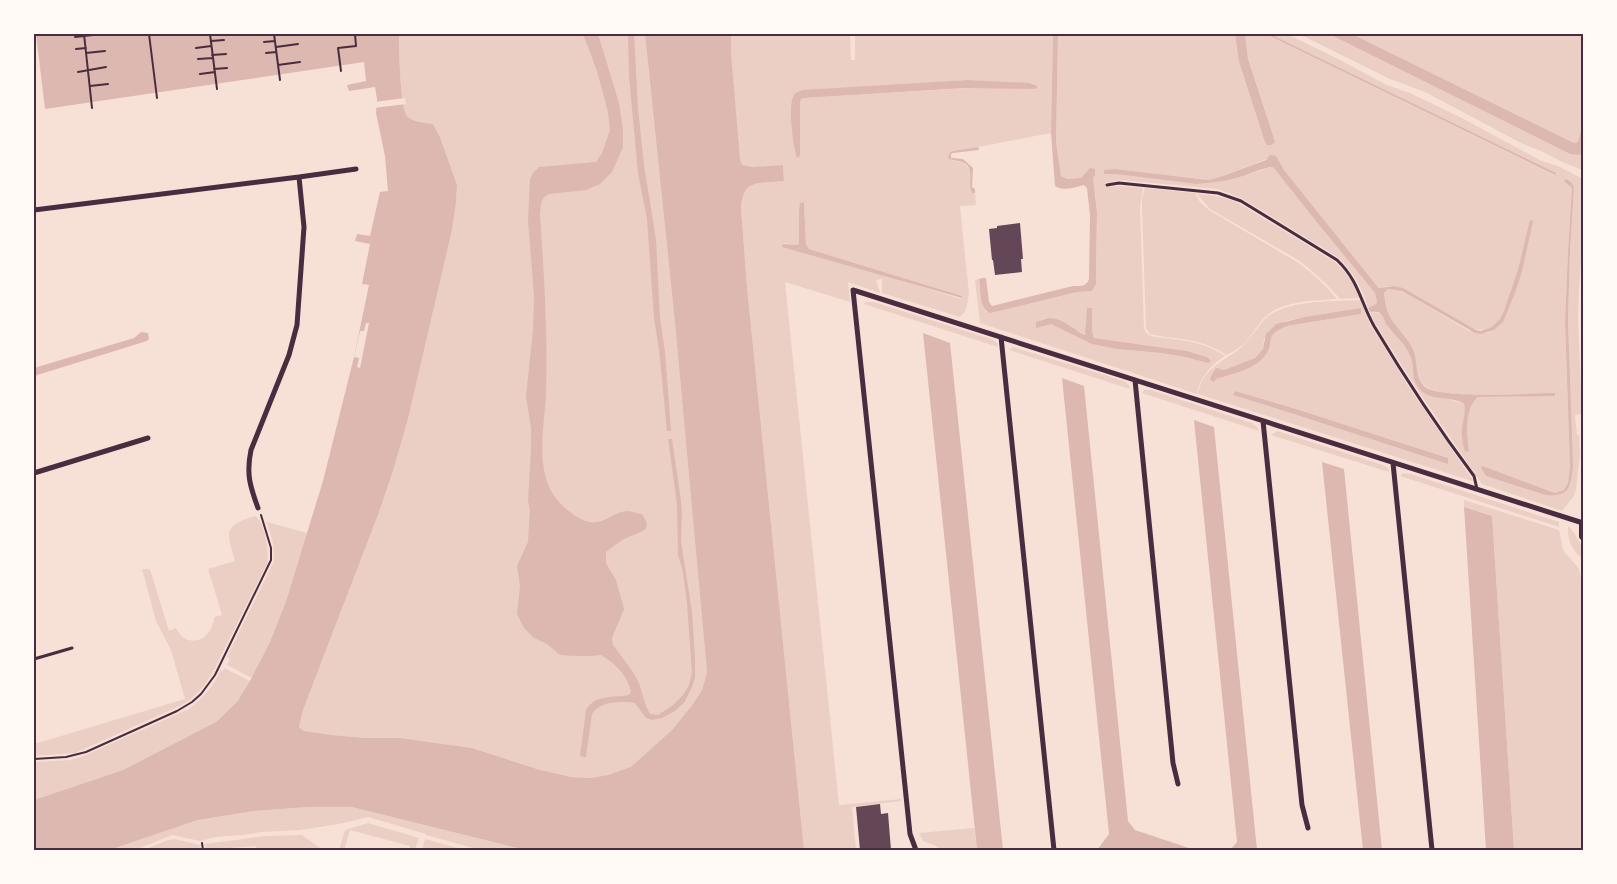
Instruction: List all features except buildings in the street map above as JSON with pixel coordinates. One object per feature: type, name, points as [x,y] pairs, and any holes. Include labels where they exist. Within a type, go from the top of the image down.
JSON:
[{"type":"street","points":[[34,210],[356,169]]},
{"type":"street","points":[[258,508],[249,484],[251,450],[289,355],[297,325],[304,227],[299,177]]},
{"type":"street","points":[[916,850],[910,834],[853,290],[1583,524],[1583,536]]},
{"type":"street","points":[[1001,337],[1054,850]]},
{"type":"street","points":[[1135,380],[1173,763],[1178,784]]},
{"type":"street","points":[[1263,421],[1302,805],[1308,828]]},
{"type":"street","points":[[34,473],[148,438]]},
{"type":"street","points":[[1393,464],[1432,850]]},
{"type":"lane","points":[[1107,185],[1119,183],[1145,185],[1218,193],[1229,196],[1241,201],[1337,260],[1347,269],[1355,281],[1373,324],[1412,387],[1474,476],[1477,489]]},
{"type":"lane","points":[[34,659],[72,648]]},
{"type":"path","points":[[75,37],[102,34]]},
{"type":"path","points":[[149,34],[157,98]]},
{"type":"path","points":[[210,34],[217,89]]},
{"type":"path","points":[[274,34],[280,80]]},
{"type":"path","points":[[341,71],[338,48],[356,46],[354,34]]},
{"type":"path","points":[[84,35],[92,108]]},
{"type":"path","points":[[211,41],[224,40]]},
{"type":"path","points":[[264,42],[275,41]]},
{"type":"path","points":[[276,47],[298,44]]},
{"type":"path","points":[[196,48],[211,46]]},
{"type":"path","points":[[76,49],[86,48]]},
{"type":"path","points":[[86,53],[105,51]]},
{"type":"path","points":[[266,53],[276,52]]},
{"type":"path","points":[[198,59],[226,54]]},
{"type":"path","points":[[278,65],[300,62]]},
{"type":"path","points":[[78,72],[106,67]]},
{"type":"path","points":[[200,74],[227,68]]},
{"type":"path","points":[[90,86],[108,84]]},
{"type":"path","points":[[34,759],[66,757],[86,752],[186,707],[201,694],[215,675],[271,560],[272,548],[258,508]]},
{"type":"path","points":[[202,843],[203,850]]},
{"type":"shaded area","points":[[36,34],[399,34],[400,77],[405,111],[412,120],[433,124],[440,137],[457,185],[456,203],[452,230],[408,419],[393,471],[303,710],[299,727],[304,731],[332,735],[365,738],[400,738],[472,748],[537,769],[571,777],[591,778],[608,775],[631,767],[672,730],[702,690],[707,672],[675,323],[645,34],[731,34],[740,160],[742,165],[753,167],[783,165],[784,181],[754,184],[749,187],[742,198],[741,208],[747,287],[804,850],[525,850],[352,807],[308,807],[254,811],[198,820],[109,850],[34,850],[34,800],[123,770],[216,722],[237,702],[250,681],[270,642],[286,601],[323,481],[354,357],[369,285],[362,284],[370,244],[355,241],[357,234],[370,236],[380,192],[388,191],[385,156],[376,113],[377,99],[375,87],[349,91],[347,85],[366,81],[364,62],[45,109]]},
{"type":"shaded area","points":[[399,34],[645,34],[675,323],[707,672],[702,690],[672,730],[631,768],[608,775],[591,778],[571,777],[537,769],[472,748],[400,738],[365,738],[332,735],[304,731],[299,727],[303,710],[393,471],[408,419],[452,230],[456,203],[457,185],[440,137],[433,124],[412,120],[405,111],[400,77]]},
{"type":"shaded area","points":[[583,34],[598,34],[619,103],[623,129],[623,147],[612,172],[600,184],[586,190],[549,194],[542,203],[540,215],[546,349],[543,462],[550,489],[566,509],[581,519],[595,523],[627,511],[642,514],[647,523],[645,529],[624,539],[606,552],[606,563],[616,580],[624,609],[612,638],[613,645],[639,683],[650,714],[658,715],[673,705],[683,695],[689,685],[692,673],[687,603],[683,572],[678,555],[677,504],[668,439],[672,439],[681,501],[681,541],[692,612],[695,657],[695,678],[684,703],[675,711],[662,718],[652,720],[646,718],[635,703],[605,704],[596,710],[592,714],[586,757],[580,756],[586,710],[594,701],[599,699],[629,695],[631,692],[627,681],[616,666],[601,655],[560,655],[547,644],[534,638],[524,628],[517,614],[520,586],[517,566],[528,542],[530,510],[528,501],[531,428],[526,396],[533,330],[534,296],[528,220],[530,179],[539,167],[596,162],[602,153],[610,130],[608,112],[597,71]]},
{"type":"shaded area","points":[[628,34],[634,34],[638,108],[644,165],[656,239],[660,318],[665,352],[671,431],[667,431],[659,349],[654,319],[647,219],[638,173],[629,76]]},
{"type":"shaded area","points":[[731,34],[850,34],[851,60],[855,60],[855,34],[1053,34],[1051,133],[949,153],[951,160],[968,167],[976,205],[960,206],[969,294],[966,310],[960,317],[882,293],[882,279],[876,280],[880,293],[848,282],[850,302],[785,282],[839,805],[901,799],[901,801],[852,807],[856,850],[804,850],[747,287],[741,208],[742,198],[749,187],[754,184],[784,181],[783,166],[753,167],[742,165],[739,160]],"holes":[[[968,80],[1035,84],[804,98],[801,99],[800,104],[800,156],[796,93]],[[804,202],[806,244],[809,249],[962,296],[961,299],[860,268],[782,247],[785,243],[798,246],[800,244]]]},
{"type":"shaded area","points":[[1053,34],[1058,34],[1056,142],[1061,176],[1067,179],[1081,178],[1090,168],[1095,169],[1093,178],[1097,212],[1096,284],[1092,291],[1077,292],[990,313],[986,311],[982,303],[979,279],[986,278],[989,302],[992,306],[1073,286],[1083,286],[1089,279],[1090,215],[1087,188],[1084,185],[1066,189],[1055,186],[1051,133]]},
{"type":"shaded area","points":[[1058,34],[1235,34],[1236,41],[1257,87],[1248,59],[1245,34],[1266,34],[1555,174],[1270,34],[1287,34],[1387,85],[1410,93],[1462,118],[1542,161],[1560,167],[1583,179],[1583,234],[1578,319],[1582,414],[1575,415],[1580,455],[1574,496],[1562,511],[1482,484],[1415,386],[1370,312],[1383,315],[1385,322],[1408,351],[1412,361],[1414,377],[1421,390],[1464,404],[1465,411],[1462,428],[1469,451],[1468,415],[1470,408],[1478,397],[1521,397],[1521,394],[1468,395],[1429,389],[1420,380],[1412,347],[1389,315],[1384,293],[1388,289],[1398,290],[1407,294],[1469,331],[1487,333],[1494,330],[1503,321],[1515,293],[1530,221],[1519,271],[1506,309],[1495,325],[1479,330],[1470,327],[1399,287],[1387,286],[1379,288],[1277,159],[1269,158],[1208,180],[1115,169],[1104,170],[1104,174],[1196,184],[1234,179],[1273,167],[1375,293],[1377,302],[1368,308],[1357,281],[1339,258],[1243,199],[1218,189],[1119,180],[1105,183],[1105,187],[1143,188],[1140,207],[1144,328],[1146,332],[1155,337],[1200,344],[1225,356],[1207,372],[1198,388],[1197,394],[980,323],[975,280],[979,279],[983,307],[986,312],[1077,292],[1092,291],[1096,284],[1097,211],[1090,169],[1081,178],[1067,179],[1061,176],[1056,142]],"holes":[[[1565,181],[1572,183],[1574,188],[1568,322],[1571,483],[1565,492],[1545,495],[1486,476],[1483,466],[1555,493],[1564,490],[1568,483],[1570,467],[1565,322],[1572,188]],[[1092,308],[1092,331],[1094,338],[1187,351],[1207,357],[1208,363],[1161,353],[1117,349],[1064,330],[1056,325],[1037,322],[1046,318],[1058,320],[1086,335],[1087,309]]]},
{"type":"shaded area","points":[[1235,34],[1245,34],[1248,59],[1275,142],[1271,145],[1267,145],[1265,142],[1239,61]]},
{"type":"shaded area","points":[[1266,34],[1270,34],[1556,173],[1555,175]]},
{"type":"shaded area","points":[[1299,34],[1329,34],[1570,154],[1581,154],[1583,148],[1583,170],[1521,143],[1425,92],[1390,79]]},
{"type":"shaded area","points":[[1329,34],[1352,34],[1572,142],[1576,143],[1578,141],[1583,124],[1583,148],[1581,154],[1570,154]]},
{"type":"shaded area","points":[[1352,34],[1583,34],[1583,124],[1578,141],[1576,143],[1572,142]]},
{"type":"shaded area","points":[[968,80],[1029,83],[1037,86],[1037,88],[964,88],[804,98],[801,99],[800,104],[800,156],[797,158],[791,110],[794,96],[802,90]]},
{"type":"shaded area","points":[[978,147],[979,150],[951,154],[951,158],[963,159],[973,168],[972,187],[975,189],[975,193],[972,193],[970,172],[967,165],[948,158],[950,152]]},
{"type":"shaded area","points":[[1270,155],[1276,156],[1284,170],[1379,288],[1394,286],[1403,288],[1476,330],[1481,331],[1492,327],[1500,319],[1518,270],[1530,220],[1533,221],[1515,293],[1503,322],[1494,330],[1481,334],[1475,333],[1402,291],[1388,289],[1384,293],[1389,315],[1413,349],[1419,378],[1424,386],[1447,393],[1486,395],[1555,393],[1555,396],[1478,397],[1470,408],[1468,415],[1469,451],[1465,452],[1462,434],[1465,413],[1464,404],[1452,399],[1426,394],[1416,384],[1412,361],[1406,348],[1386,324],[1382,315],[1378,312],[1370,312],[1368,308],[1377,302],[1375,293],[1273,167],[1232,179],[1196,184],[1104,174],[1104,170],[1115,169],[1208,180],[1266,160]]},
{"type":"shaded area","points":[[1566,179],[1572,183],[1574,188],[1568,322],[1573,467],[1571,481],[1564,493],[1545,495],[1486,476],[1481,468],[1483,466],[1555,493],[1564,490],[1568,483],[1570,467],[1565,322],[1572,188],[1564,181]]},
{"type":"shaded area","points":[[1145,188],[1195,193],[1200,202],[1209,210],[1303,266],[1337,299],[1300,302],[1272,311],[1262,320],[1246,342],[1226,355],[1217,349],[1199,342],[1150,334],[1146,328],[1142,207]]},
{"type":"shaded area","points":[[1197,194],[1219,197],[1240,204],[1335,262],[1352,282],[1359,298],[1340,299],[1320,278],[1298,260],[1210,209]]},
{"type":"shaded area","points":[[804,202],[806,244],[809,249],[962,296],[962,298],[782,247],[783,244],[799,244],[799,211],[800,203]]},
{"type":"shaded area","points":[[1360,300],[1370,324],[1410,389],[1472,481],[1198,394],[1200,386],[1208,373],[1218,363],[1238,350],[1266,318],[1275,312],[1298,305],[1324,301]],"holes":[[[1361,308],[1361,314],[1287,326],[1272,336],[1268,351],[1255,365],[1215,379],[1211,376],[1216,369],[1224,370],[1255,358],[1263,349],[1264,339],[1285,321]],[[1235,391],[1293,408],[1448,458],[1233,395]]]},
{"type":"shaded area","points":[[866,302],[874,302],[991,339],[997,343],[998,347],[864,304]]},
{"type":"shaded area","points":[[1087,308],[1092,308],[1092,331],[1094,338],[1187,351],[1207,357],[1211,361],[1208,363],[1161,353],[1117,349],[1092,344],[1051,324],[1036,328],[1036,322],[1053,318],[1085,335]]},
{"type":"shaded area","points":[[1361,308],[1361,314],[1287,326],[1272,336],[1268,351],[1255,365],[1216,379],[1214,382],[1210,380],[1216,368],[1224,370],[1255,358],[1263,349],[1266,334],[1276,324],[1305,317]]},
{"type":"shaded area","points":[[141,332],[148,333],[149,339],[147,341],[34,376],[34,368],[134,338]]},
{"type":"shaded area","points":[[923,333],[950,343],[1003,850],[977,850]]},
{"type":"shaded area","points":[[1013,347],[1124,381],[1129,385],[1130,389],[1009,350]]},
{"type":"shaded area","points":[[1062,378],[1084,386],[1128,821],[1135,830],[1192,849],[1231,849],[1237,842],[1194,420],[1214,427],[1257,850],[1097,850],[1109,834]]},
{"type":"shaded area","points":[[1144,390],[1151,390],[1252,423],[1259,431],[1142,393]]},
{"type":"shaded area","points":[[1235,391],[1448,458],[1448,464],[1233,395]]},
{"type":"shaded area","points":[[1277,431],[1383,465],[1388,468],[1389,472],[1271,435]]},
{"type":"shaded area","points":[[1322,462],[1344,469],[1382,850],[1363,850]]},
{"type":"shaded area","points":[[1403,473],[1559,522],[1559,527],[1400,476]]},
{"type":"shaded area","points":[[1464,500],[1559,530],[1563,550],[1579,569],[1583,587],[1583,850],[1514,850],[1492,516],[1464,507]]},
{"type":"shaded area","points":[[1464,507],[1492,516],[1514,850],[1486,850]]},
{"type":"shaded area","points":[[255,516],[262,524],[266,538],[267,564],[214,670],[204,686],[182,705],[75,753],[34,756],[34,744],[185,699],[171,650],[156,621],[142,569],[150,569],[169,631],[176,628],[186,639],[199,640],[209,632],[213,625],[214,617],[222,615],[208,569],[235,561],[229,537],[230,531],[237,523]]},
{"type":"shaded area","points":[[267,522],[307,533],[286,601],[270,642],[252,678],[227,665],[230,659],[227,657],[274,561],[273,543]]},
{"type":"shaded area","points":[[1568,526],[1581,545],[1583,559],[1571,545],[1568,536]]},
{"type":"shaded area","points":[[224,668],[250,681],[237,702],[216,722],[123,770],[34,800],[34,762],[70,760],[81,757],[189,709],[199,701]]},
{"type":"shaded area","points":[[308,807],[352,807],[517,848],[516,850],[481,850],[368,817],[300,830],[216,837],[200,841],[172,835],[135,850],[108,850],[198,820],[254,811]]},
{"type":"shaded area","points":[[368,823],[419,838],[415,850],[409,850],[410,846],[350,830],[344,850],[339,850],[345,830]]},
{"type":"shaded area","points":[[974,828],[977,850],[942,850],[923,841],[919,833]]},
{"type":"shaded area","points":[[302,835],[323,850],[257,850],[256,846],[206,850],[205,844],[266,836]]},
{"type":"shaded area","points":[[175,839],[200,845],[200,850],[143,850],[168,840]]},
{"type":"shaded area","points":[[425,839],[458,848],[459,850],[422,850]]},
{"type":"pier","points":[[405,98],[406,104],[374,108],[374,102]]},
{"type":"pier","points":[[366,323],[369,323],[360,368],[357,367],[359,358],[354,357],[360,331],[364,331]]}]
